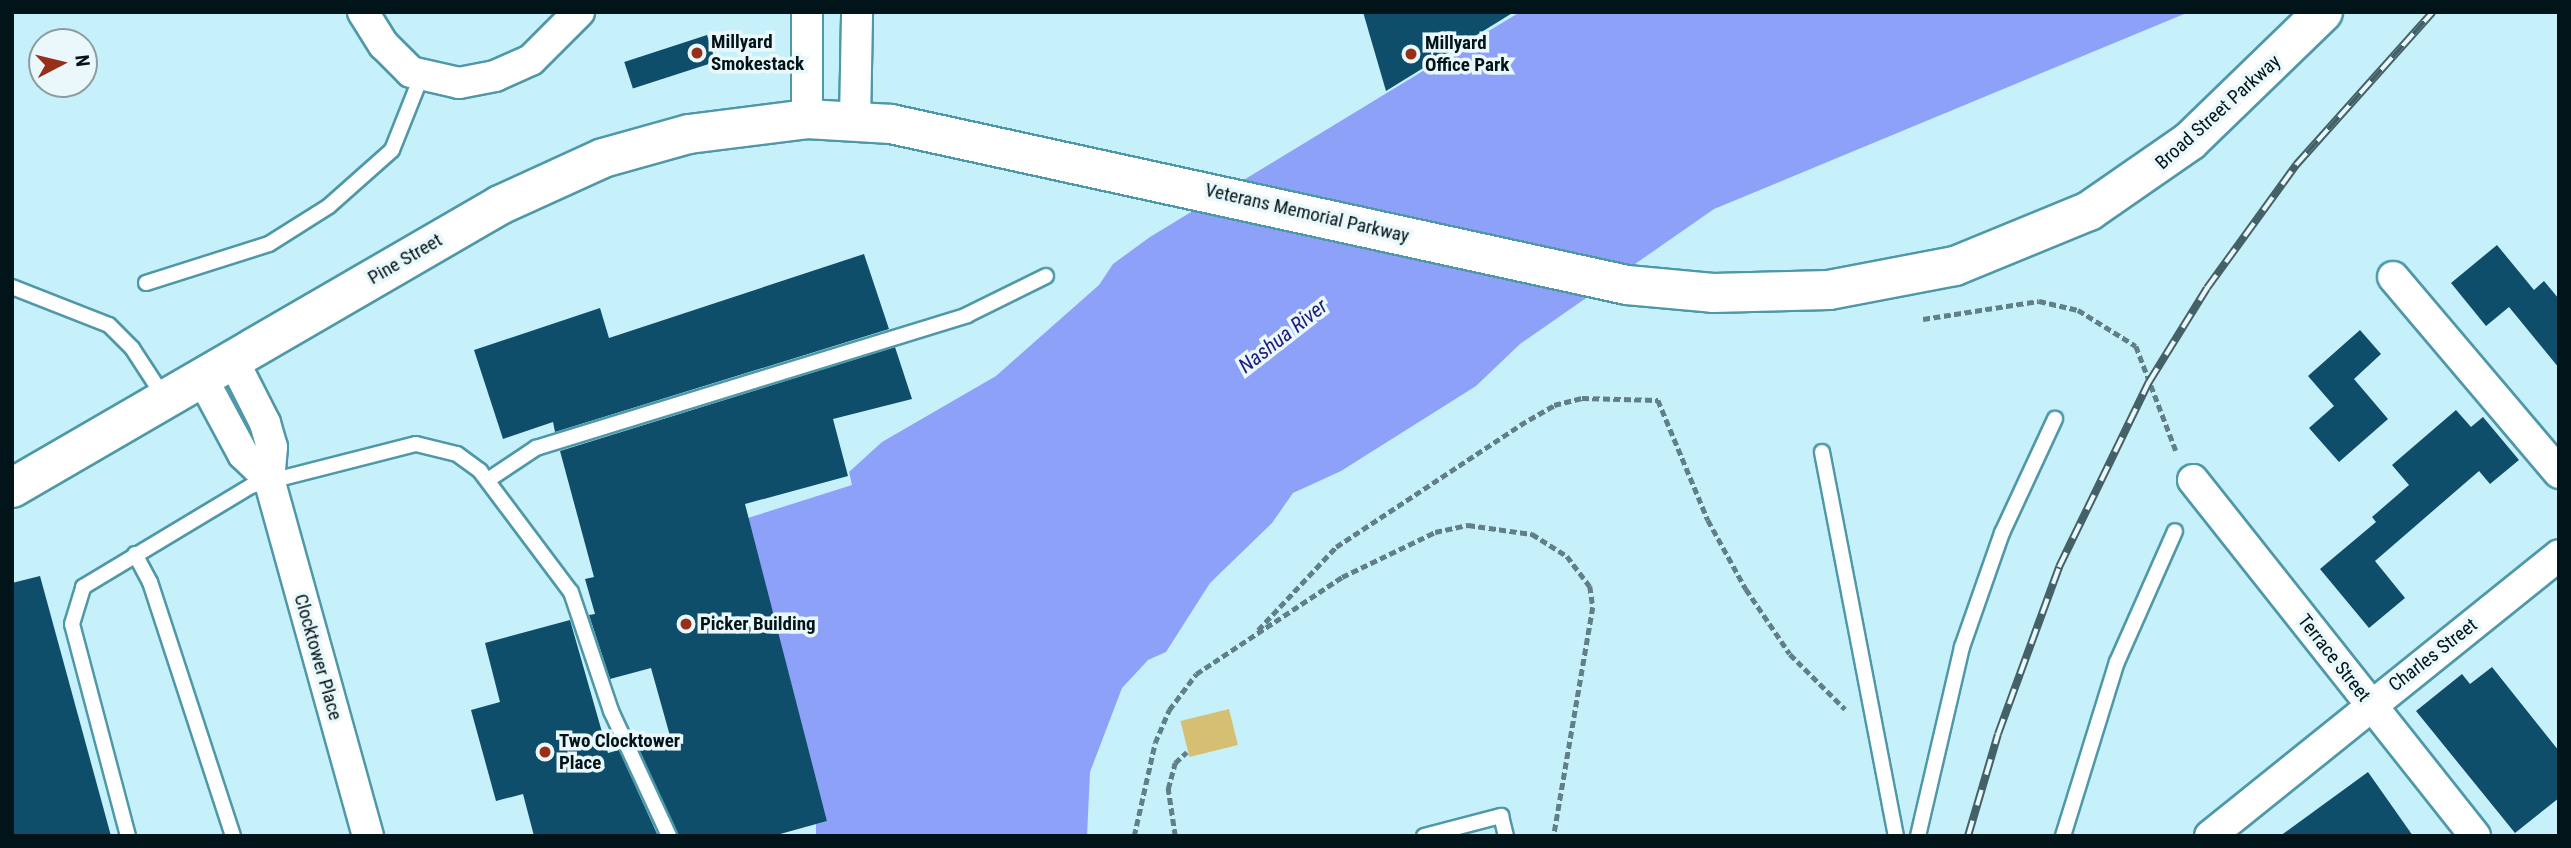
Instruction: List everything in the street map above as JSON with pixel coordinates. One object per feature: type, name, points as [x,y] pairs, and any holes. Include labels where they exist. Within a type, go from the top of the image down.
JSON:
[{"type":"main road","name":"Broad Street Parkway","points":[[1784,293],[1861,286],[1955,266],[2089,211],[2190,141],[2323,12]]},
{"type":"main road","name":"Veterans Memorial Parkway","points":[[831,120],[1096,165],[1627,285],[1784,293]]},
{"type":"main road","name":"Pine Street","points":[[12,488],[164,397],[476,218],[580,167],[688,134],[831,120]]},
{"type":"street","points":[[363,12],[394,57],[421,76],[472,82],[507,72],[551,46],[579,12]]},
{"type":"street","points":[[807,12],[831,120]]},
{"type":"street","points":[[831,120],[857,12]]},
{"type":"street","points":[[2393,277],[2559,473]]},
{"type":"street","name":"Clocktower Place","points":[[216,367],[265,423],[272,447],[269,479],[368,836]]},
{"type":"street","name":"Terrace Street","points":[[2193,480],[2475,836]]},
{"type":"street","name":"Charles Street","points":[[2210,836],[2559,555]]},
{"type":"lane","points":[[146,283],[269,244],[329,206],[392,150],[421,76]]},
{"type":"lane","points":[[488,480],[536,448],[954,320],[1046,276]]},
{"type":"lane","points":[[13,286],[108,325],[132,348],[164,397]]},
{"type":"lane","points":[[1917,836],[1966,635],[2002,533],[2055,419]]},
{"type":"lane","points":[[128,836],[72,624],[83,587],[135,554],[269,479],[416,444],[457,454],[488,480],[580,607],[611,711],[669,836]]},
{"type":"lane","points":[[1822,452],[1896,836]]},
{"type":"lane","points":[[2063,836],[2117,662],[2175,531]]},
{"type":"lane","points":[[135,554],[150,582],[233,836]]},
{"type":"lane","points":[[1424,836],[1501,816],[1506,836]]},
{"type":"path","points":[[1923,319],[2039,301],[2078,310],[2136,346],[2170,440],[2193,480]]},
{"type":"path","points":[[1255,634],[1336,547],[1554,405],[1582,398],[1658,400],[1707,520],[1767,621],[1820,689],[1847,710],[1873,715]]},
{"type":"path","points":[[1134,836],[1155,743],[1169,710],[1184,687],[1222,655],[1342,577],[1435,532],[1468,525],[1504,526],[1532,534],[1567,556],[1590,586],[1593,607],[1554,836]]},
{"type":"path","points":[[1175,836],[1168,789],[1175,762],[1186,752]]},
{"type":"shaded area","points":[[1229,709],[1238,745],[1189,757],[1180,721]]},
{"type":"water","name":"Nashua River","points":[[1520,12],[2189,12],[1714,209],[1520,344],[1476,386],[1341,471],[1293,493],[1272,523],[1210,583],[1166,652],[1148,660],[1122,688],[1090,772],[1087,836],[816,836],[816,824],[827,821],[748,518],[852,485],[849,472],[882,442],[996,376],[1099,285],[1113,264],[1150,237]]},
{"type":"building","name":"Millyard Office Park","points":[[1363,12],[1514,12],[1386,91]]},
{"type":"building","points":[[707,35],[716,62],[633,89],[624,62]]},
{"type":"building","points":[[2497,245],[2534,290],[2544,281],[2559,299],[2559,368],[2509,307],[2486,326],[2451,283]]},
{"type":"building","points":[[864,254],[889,329],[555,432],[553,422],[503,439],[474,350],[600,308],[609,338]]},
{"type":"building","points":[[2360,330],[2381,354],[2354,379],[2388,419],[2339,462],[2309,428],[2334,406],[2308,376]]},
{"type":"building","name":"Picker Building","points":[[895,347],[912,399],[833,419],[848,476],[745,504],[827,821],[773,836],[678,836],[637,745],[670,736],[651,668],[610,679],[589,615],[595,614],[585,579],[594,577],[560,451]]},
{"type":"building","points":[[2456,410],[2471,427],[2483,417],[2519,460],[2490,484],[2479,471],[2375,561],[2405,598],[2369,628],[2320,569],[2376,522],[2372,517],[2409,485],[2392,465]]},
{"type":"building","points":[[40,576],[111,836],[12,836],[12,583]]},
{"type":"building","name":"Two Clocktower Place","points":[[570,620],[608,753],[619,750],[658,836],[534,836],[523,794],[496,801],[471,710],[500,702],[485,643]]},
{"type":"building","points":[[2492,667],[2559,751],[2559,798],[2515,833],[2416,711],[2462,674],[2470,684]]},
{"type":"building","points":[[2368,772],[2413,836],[2280,836]]},
{"type":"railway","points":[[1968,836],[1998,734],[2059,567],[2149,382],[2207,288],[2296,165],[2433,12]]},
{"type":"place","name":"Millyard Smokestack","points":[[697,53]]},
{"type":"place","name":"Millyard Office Park","points":[[1411,54]]},
{"type":"place","name":"Picker Building","points":[[686,624]]},
{"type":"place","name":"Two Clocktower Place","points":[[545,752]]}]
